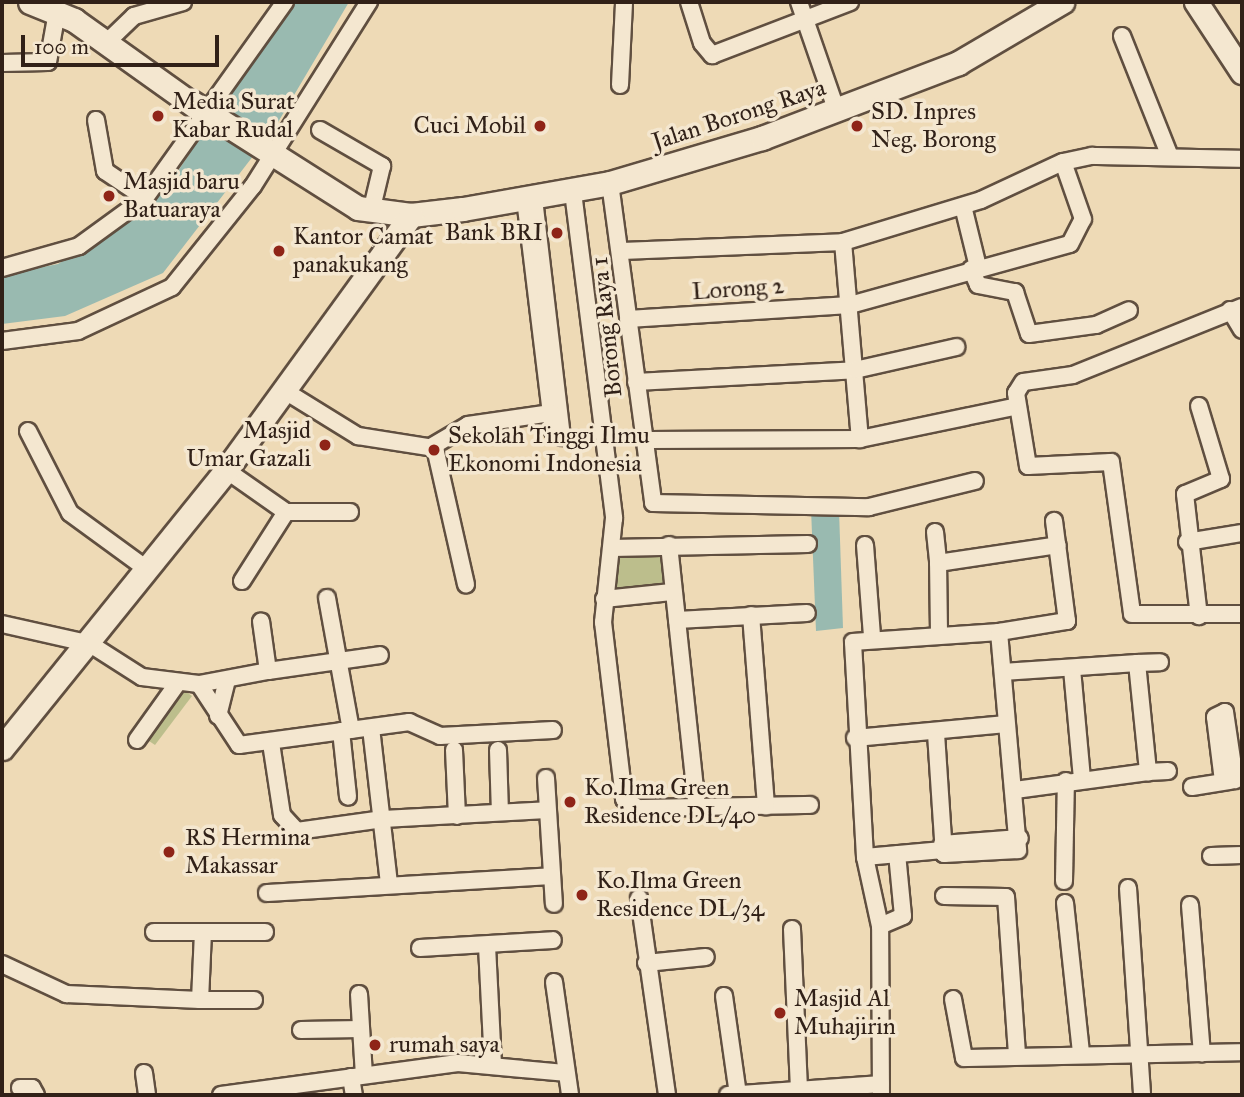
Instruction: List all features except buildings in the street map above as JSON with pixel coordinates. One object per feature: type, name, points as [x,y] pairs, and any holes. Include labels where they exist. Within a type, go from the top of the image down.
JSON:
[{"type":"main road","points":[[30,2],[57,12],[333,194],[371,212]]},
{"type":"main road","name":"Jalan Borong Raya","points":[[371,212],[411,215],[573,192],[610,183],[837,112],[958,63],[1062,2]]},
{"type":"main road","points":[[1196,2],[1242,72]]},
{"type":"main road","points":[[2,748],[144,567],[226,470],[411,215]]},
{"type":"street","points":[[106,43],[125,23],[148,6],[183,2]]},
{"type":"street","points":[[2,268],[33,263],[79,246],[145,198],[285,2]]},
{"type":"street","points":[[2,341],[78,331],[172,286],[271,153],[369,2]]},
{"type":"street","points":[[620,85],[624,2]]},
{"type":"street","points":[[689,2],[702,43],[712,55],[807,23],[850,2]]},
{"type":"street","points":[[799,2],[837,112]]},
{"type":"street","points":[[2,63],[48,62],[57,12]]},
{"type":"street","points":[[1122,36],[1168,154]]},
{"type":"street","points":[[96,120],[105,171],[145,198]]},
{"type":"street","points":[[320,130],[382,166],[371,212]]},
{"type":"street","points":[[622,251],[843,242],[963,206],[1063,162],[1168,154],[1178,160],[1242,159]]},
{"type":"street","name":"Lorong 2","points":[[628,319],[850,305],[1078,237],[1083,219],[1063,162]]},
{"type":"street","name":"Borong Raya 1","points":[[610,183],[622,251],[636,382],[649,440],[655,505],[869,507],[975,481]]},
{"type":"street","points":[[573,192],[614,518],[604,600],[624,799],[630,807],[810,806]]},
{"type":"street","points":[[529,198],[562,437],[553,431],[529,198]]},
{"type":"street","points":[[963,206],[978,285],[1014,292],[1029,334],[1096,325],[1129,310]]},
{"type":"street","points":[[843,242],[860,439]]},
{"type":"street","points":[[1242,330],[1236,309],[1073,374],[1023,382],[1018,406],[1028,466],[1111,462],[1132,614],[1242,614]]},
{"type":"street","points":[[636,382],[855,370],[956,347]]},
{"type":"street","points":[[285,391],[358,436],[431,447],[468,425],[551,413]]},
{"type":"street","points":[[649,440],[860,439],[1018,406]]},
{"type":"street","points":[[1199,406],[1221,479],[1185,494],[1187,542],[1199,616]]},
{"type":"street","points":[[28,431],[70,513],[144,567]]},
{"type":"street","points":[[431,447],[442,462],[466,585]]},
{"type":"street","points":[[226,470],[286,512],[350,512]]},
{"type":"street","points":[[243,581],[286,512]]},
{"type":"street","points":[[724,996],[733,1095],[799,1089],[881,1090],[880,926],[865,857],[855,738],[851,652],[853,642],[872,637],[939,632],[999,632],[1067,621],[1054,521]]},
{"type":"street","points":[[935,532],[939,632]]},
{"type":"street","points":[[1187,542],[1242,533]]},
{"type":"street","points":[[612,548],[808,544]]},
{"type":"street","points":[[669,545],[697,806]]},
{"type":"street","points":[[865,545],[872,637]]},
{"type":"street","points":[[938,563],[1058,545]]},
{"type":"street","points":[[604,600],[672,592]]},
{"type":"street","points":[[327,598],[339,661],[346,731],[348,797]]},
{"type":"street","points":[[677,620],[807,613]]},
{"type":"street","points":[[751,615],[766,806]]},
{"type":"street","points":[[261,621],[268,671]]},
{"type":"street","points":[[2,624],[86,643],[155,682],[177,684],[199,684],[380,655]]},
{"type":"street","points":[[936,735],[943,847],[947,856],[1015,851],[1020,838],[1006,724],[999,632]]},
{"type":"street","points":[[1003,671],[1160,662]]},
{"type":"street","points":[[1137,663],[1148,772]]},
{"type":"street","points":[[1064,881],[1074,780],[1072,669]]},
{"type":"street","points":[[218,716],[227,680]]},
{"type":"street","points":[[155,682],[161,706]]},
{"type":"street","points":[[137,740],[177,684]]},
{"type":"street","points":[[199,684],[239,745],[271,743],[409,722],[440,736],[553,730]]},
{"type":"street","points":[[855,738],[936,735],[1006,724]]},
{"type":"street","points":[[371,728],[388,884]]},
{"type":"street","points":[[271,743],[290,828],[383,819],[547,810]]},
{"type":"street","points":[[454,750],[457,816]]},
{"type":"street","points":[[498,750],[500,813]]},
{"type":"street","points":[[1015,790],[1074,780],[1168,771]]},
{"type":"street","points":[[546,778],[554,904]]},
{"type":"street","points":[[1192,787],[1233,781]]},
{"type":"street","points":[[865,857],[943,847]]},
{"type":"street","points":[[880,926],[903,916],[897,854]]},
{"type":"street","points":[[1211,856],[1242,855]]},
{"type":"street","points":[[267,893],[551,876]]},
{"type":"street","points":[[1128,888],[1142,1095]]},
{"type":"street","points":[[944,896],[1006,897],[1017,1056]]},
{"type":"street","points":[[639,898],[646,963],[667,1095]]},
{"type":"street","points":[[1065,903],[1081,1053]]},
{"type":"street","points":[[1190,905],[1202,1054]]},
{"type":"street","points":[[792,929],[799,1089]]},
{"type":"street","points":[[154,932],[265,932]]},
{"type":"street","points":[[200,1000],[203,932]]},
{"type":"street","points":[[420,948],[553,940]]},
{"type":"street","points":[[487,946],[493,1063]]},
{"type":"street","points":[[646,963],[706,957]]},
{"type":"street","points":[[2,964],[66,995],[254,1000]]},
{"type":"street","points":[[554,982],[570,1095]]},
{"type":"street","points":[[354,1095],[361,1029],[359,994]]},
{"type":"street","points":[[953,999],[964,1058],[1081,1053],[1140,1055],[1242,1052]]},
{"type":"street","points":[[302,1030],[361,1029]]},
{"type":"street","points":[[221,1095],[358,1076],[493,1063],[565,1073]]},
{"type":"street","points":[[144,1073],[147,1095]]},
{"type":"street","points":[[20,1088],[32,1088],[36,1095]]},
{"type":"green space","points":[[669,545],[672,592],[604,599],[612,548]]},
{"type":"green space","points":[[180,687],[192,696],[155,745],[143,737]]},
{"type":"water","points":[[290,2],[349,2],[274,129],[163,273],[65,316],[2,324],[2,275],[58,264],[121,224],[178,171]]},
{"type":"water","points":[[811,509],[839,510],[843,628],[816,631]]},
{"type":"place","name":"Media Surat Kabar Rudal","points":[[158,116]]},
{"type":"place","name":"Cuci Mobil","points":[[540,126]]},
{"type":"place","name":"SD. Inpres Neg. Borong","points":[[857,126]]},
{"type":"place","name":"Masjid baru Batuaraya","points":[[109,196]]},
{"type":"place","name":"Bank BRI","points":[[557,233]]},
{"type":"place","name":"Kantor Camat panakukang","points":[[279,251]]},
{"type":"place","name":"Masjid Umar Gazali","points":[[325,445]]},
{"type":"place","name":"Sekolah Tinggi Ilmu Ekonomi Indonesia","points":[[434,450]]},
{"type":"place","name":"Ko.Ilma Green Residence DL/40","points":[[570,802]]},
{"type":"place","name":"RS Hermina Makassar","points":[[169,852]]},
{"type":"place","name":"Ko.Ilma Green Residence DL/34","points":[[582,895]]},
{"type":"place","name":"Masjid Al Muhajirin","points":[[780,1013]]},
{"type":"place","name":"rumah saya","points":[[375,1045]]}]
